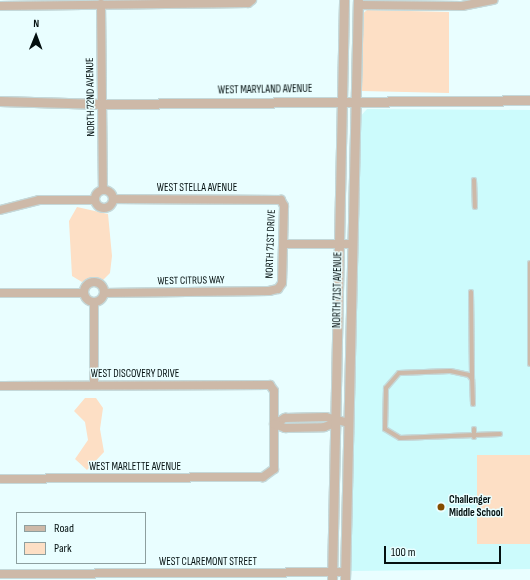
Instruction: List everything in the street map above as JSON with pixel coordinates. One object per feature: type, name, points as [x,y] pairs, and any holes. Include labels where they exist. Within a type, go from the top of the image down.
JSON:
[{"type":"street","points":[[0,6],[248,3],[252,0]]},
{"type":"street","name":"NORTH 71ST AVENUE","points":[[332,576],[344,0]]},
{"type":"street","points":[[358,3],[448,3],[493,0]]},
{"type":"street","name":"NORTH 71ST AVENUE","points":[[345,576],[351,244],[358,3]]},
{"type":"street","name":"NORTH 72ND AVENUE","points":[[101,4],[103,190]]},
{"type":"street","name":"WEST MARYLAND AVENUE","points":[[0,101],[102,104],[355,100],[530,100]]},
{"type":"street","points":[[94,200],[103,190],[113,199]]},
{"type":"street","name":"WEST STELLA AVENUE","points":[[0,210],[39,200],[94,200],[102,209],[111,205],[113,199],[281,200]]},
{"type":"street","name":"NORTH 71ST DRIVE","points":[[278,289],[282,282],[284,244],[281,200]]},
{"type":"street","points":[[284,244],[351,244]]},
{"type":"street","points":[[84,293],[87,285],[96,282],[104,293],[94,302],[94,385]]},
{"type":"street","name":"WEST CITRUS WAY","points":[[104,293],[278,289]]},
{"type":"street","points":[[0,293],[84,293],[94,302]]},
{"type":"street","name":"WEST DISCOVERY DRIVE","points":[[0,386],[270,385],[274,391],[274,424]]},
{"type":"street","points":[[274,424],[285,418],[326,417],[335,422],[348,423]]},
{"type":"street","name":"WEST MARLETTE AVENUE","points":[[0,479],[270,475],[274,469],[274,424]]},
{"type":"street","name":"WEST CLAREMONT STREET","points":[[0,574],[345,576]]},
{"type":"lane","points":[[474,180],[475,207]]},
{"type":"lane","points":[[530,263],[530,364]]},
{"type":"lane","points":[[471,292],[473,404]]},
{"type":"lane","points":[[472,379],[450,371],[399,373],[386,388],[385,429],[400,438],[474,437],[500,434]]},
{"type":"lane","points":[[474,429],[474,437]]},
{"type":"shaded area","points":[[367,109],[530,110],[530,569],[351,571],[359,118]]},
{"type":"green space","points":[[367,10],[449,12],[449,93],[362,91],[361,15]]},
{"type":"green space","points":[[77,207],[108,214],[112,256],[110,273],[103,280],[92,277],[82,282],[72,276],[69,221]]},
{"type":"green space","points":[[85,398],[96,398],[103,408],[100,429],[104,452],[87,470],[75,459],[88,440],[85,422],[74,411]]},
{"type":"green space","points":[[477,455],[530,455],[530,544],[477,544]]},
{"type":"place","name":"Challenger Middle School","points":[[441,507]]}]
